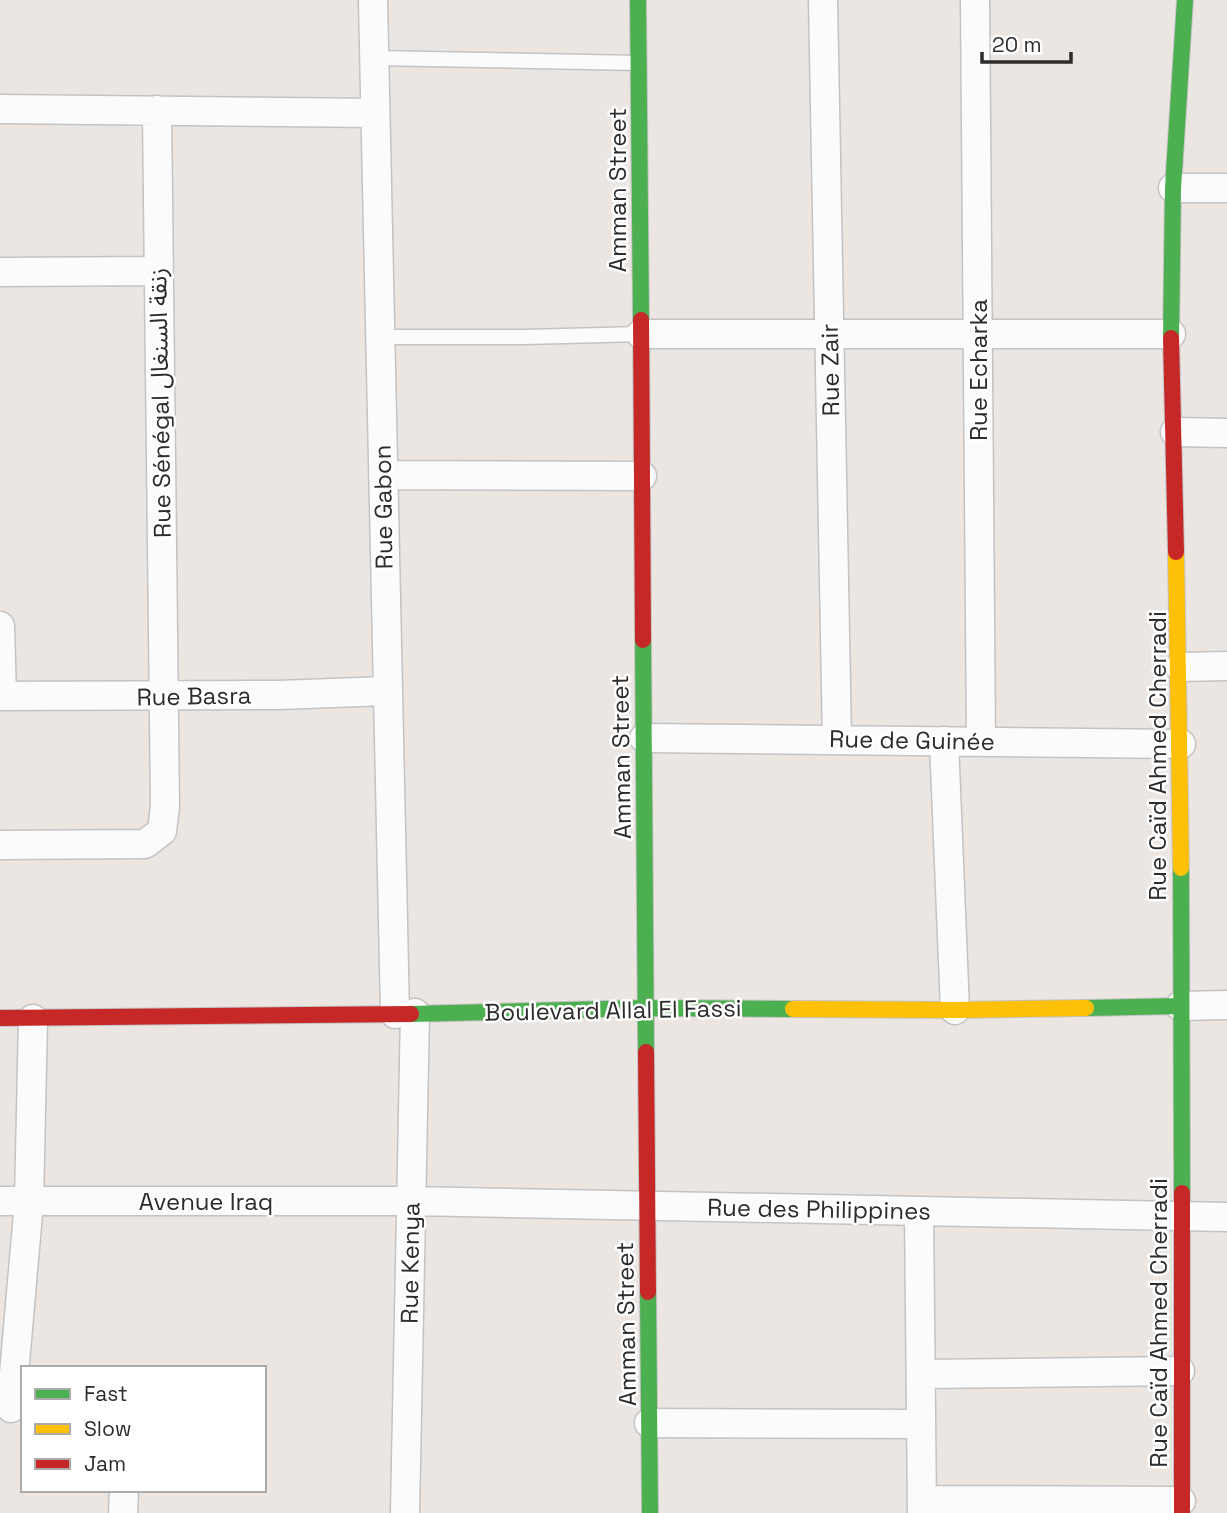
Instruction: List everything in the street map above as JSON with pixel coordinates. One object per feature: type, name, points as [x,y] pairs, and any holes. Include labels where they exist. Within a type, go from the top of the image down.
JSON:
[{"type":"street","name":"Rue Gabon","points":[[373,0],[387,691],[405,1014]]},
{"type":"street","name":"Amman Street","points":[[638,0],[650,1513]]},
{"type":"street","name":"Rue Zair","points":[[824,0],[836,740]]},
{"type":"street","name":"Rue Echarka","points":[[975,0],[981,741]]},
{"type":"street","name":"Rue Caïd Ahmed Cherradi","points":[[1182,1507],[1181,744],[1171,334],[1173,188],[1185,0]]},
{"type":"street","points":[[0,109],[375,113]]},
{"type":"street","name":"Rue Sénégal زنقة السنغال","points":[[0,845],[145,844],[162,831],[165,806],[157,110]]},
{"type":"street","points":[[1173,188],[1227,188]]},
{"type":"street","points":[[0,272],[159,271]]},
{"type":"street","points":[[640,334],[1171,334]]},
{"type":"street","points":[[1175,432],[1227,433]]},
{"type":"street","points":[[383,475],[642,476]]},
{"type":"street","points":[[0,626],[1,696]]},
{"type":"street","points":[[1180,667],[1227,666]]},
{"type":"street","name":"Rue Basra","points":[[1,696],[164,696],[387,691]]},
{"type":"street","name":"Rue de Guinée","points":[[644,738],[1181,744]]},
{"type":"street","points":[[944,741],[955,1010]]},
{"type":"street","name":"Boulevard Allal El Fassi","points":[[0,1018],[405,1014],[646,1008],[955,1010],[1227,1005]]},
{"type":"street","name":"Rue Kenya","points":[[405,1014],[412,1201],[405,1513]]},
{"type":"street","points":[[11,1408],[29,1202],[33,1018]]},
{"type":"street","name":"Avenue Iraq","points":[[0,1201],[412,1201]]},
{"type":"street","name":"Rue des Philippines","points":[[412,1201],[1227,1217]]},
{"type":"street","points":[[919,1211],[922,1507],[1182,1507]]},
{"type":"street","points":[[921,1374],[1180,1371]]},
{"type":"street","points":[[649,1423],[921,1424]]},
{"type":"street","points":[[123,1513],[124,1492]]},
{"type":"lane","points":[[374,58],[639,63]]},
{"type":"lane","points":[[380,337],[640,334]]},
{"type":"traffic: fast","points":[[638,0],[641,320]]},
{"type":"traffic: fast","points":[[1171,338],[1173,188],[1185,0]]},
{"type":"traffic: fast","points":[[643,640],[646,1052]]},
{"type":"traffic: fast","points":[[1181,868],[1182,1193]]},
{"type":"traffic: fast","points":[[1086,1008],[1180,1006]]},
{"type":"traffic: fast","points":[[411,1014],[646,1008],[793,1009]]},
{"type":"traffic: fast","points":[[648,1292],[650,1513]]},
{"type":"traffic: slow","points":[[1176,552],[1181,868]]},
{"type":"traffic: slow","points":[[793,1009],[1086,1008]]},
{"type":"traffic: jam","points":[[641,320],[643,640]]},
{"type":"traffic: jam","points":[[1171,338],[1176,552]]},
{"type":"traffic: jam","points":[[0,1018],[411,1014]]},
{"type":"traffic: jam","points":[[646,1052],[648,1292]]},
{"type":"traffic: jam","points":[[1182,1193],[1182,1513]]}]
